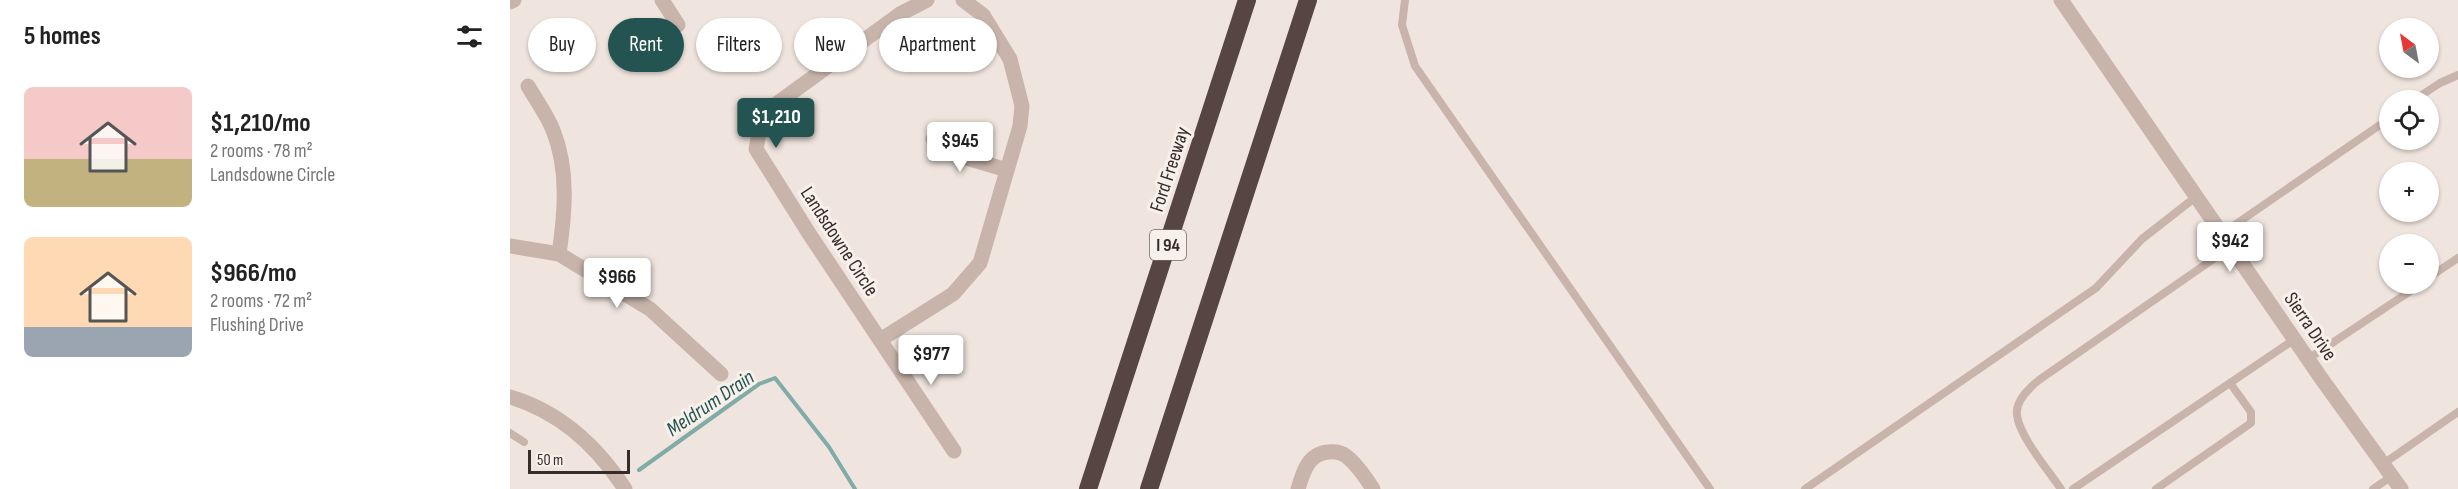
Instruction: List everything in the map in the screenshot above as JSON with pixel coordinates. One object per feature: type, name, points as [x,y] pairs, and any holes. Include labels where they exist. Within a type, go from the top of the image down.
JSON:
[{"type":"highway","name":"Ford Freeway","points":[[1088,489],[1247,0]]},
{"type":"highway","points":[[1149,489],[1308,0]]},
{"type":"street","points":[[510,3],[514,0]]},
{"type":"street","points":[[662,0],[674,18]]},
{"type":"street","name":"Landsdowne Circle","points":[[927,0],[900,15],[772,107],[760,128],[756,149],[810,235],[954,451]]},
{"type":"street","points":[[880,340],[953,294],[980,263],[1020,126],[1022,106],[1010,59],[983,15],[963,0]]},
{"type":"street","name":"Sierra Drive","points":[[2061,0],[2308,359],[2392,476]]},
{"type":"street","points":[[528,86],[553,130],[562,164],[564,214],[559,254]]},
{"type":"street","points":[[933,139],[950,153],[1007,170]]},
{"type":"street","points":[[510,246],[559,254],[650,309],[721,374]]},
{"type":"street","points":[[510,397],[533,404],[572,428],[595,449],[625,489]]},
{"type":"street","points":[[1298,489],[1304,468],[1312,458],[1320,453],[1340,452],[1347,456],[1373,489]]},
{"type":"lane","points":[[1405,0],[1402,25],[1415,66],[1497,180],[1710,489]]},
{"type":"lane","points":[[2429,90],[2458,75]]},
{"type":"lane","points":[[2223,233],[2379,126]]},
{"type":"lane","points":[[1805,489],[2096,288],[2142,239],[2198,196]]},
{"type":"lane","points":[[2061,489],[2019,422],[2016,414],[2023,396],[2039,380],[2232,246]]},
{"type":"lane","points":[[2439,271],[2458,258]]},
{"type":"lane","points":[[2308,359],[2406,294]]},
{"type":"lane","points":[[2073,489],[2295,339]]},
{"type":"lane","points":[[2156,489],[2250,423],[2251,412],[2230,383]]},
{"type":"lane","points":[[2373,489],[2392,476],[2458,412]]},
{"type":"lane","points":[[510,433],[524,442]]},
{"type":"waterway","name":"Meldrum Drain","points":[[639,470],[759,384],[775,378],[829,447],[855,489]]}]
